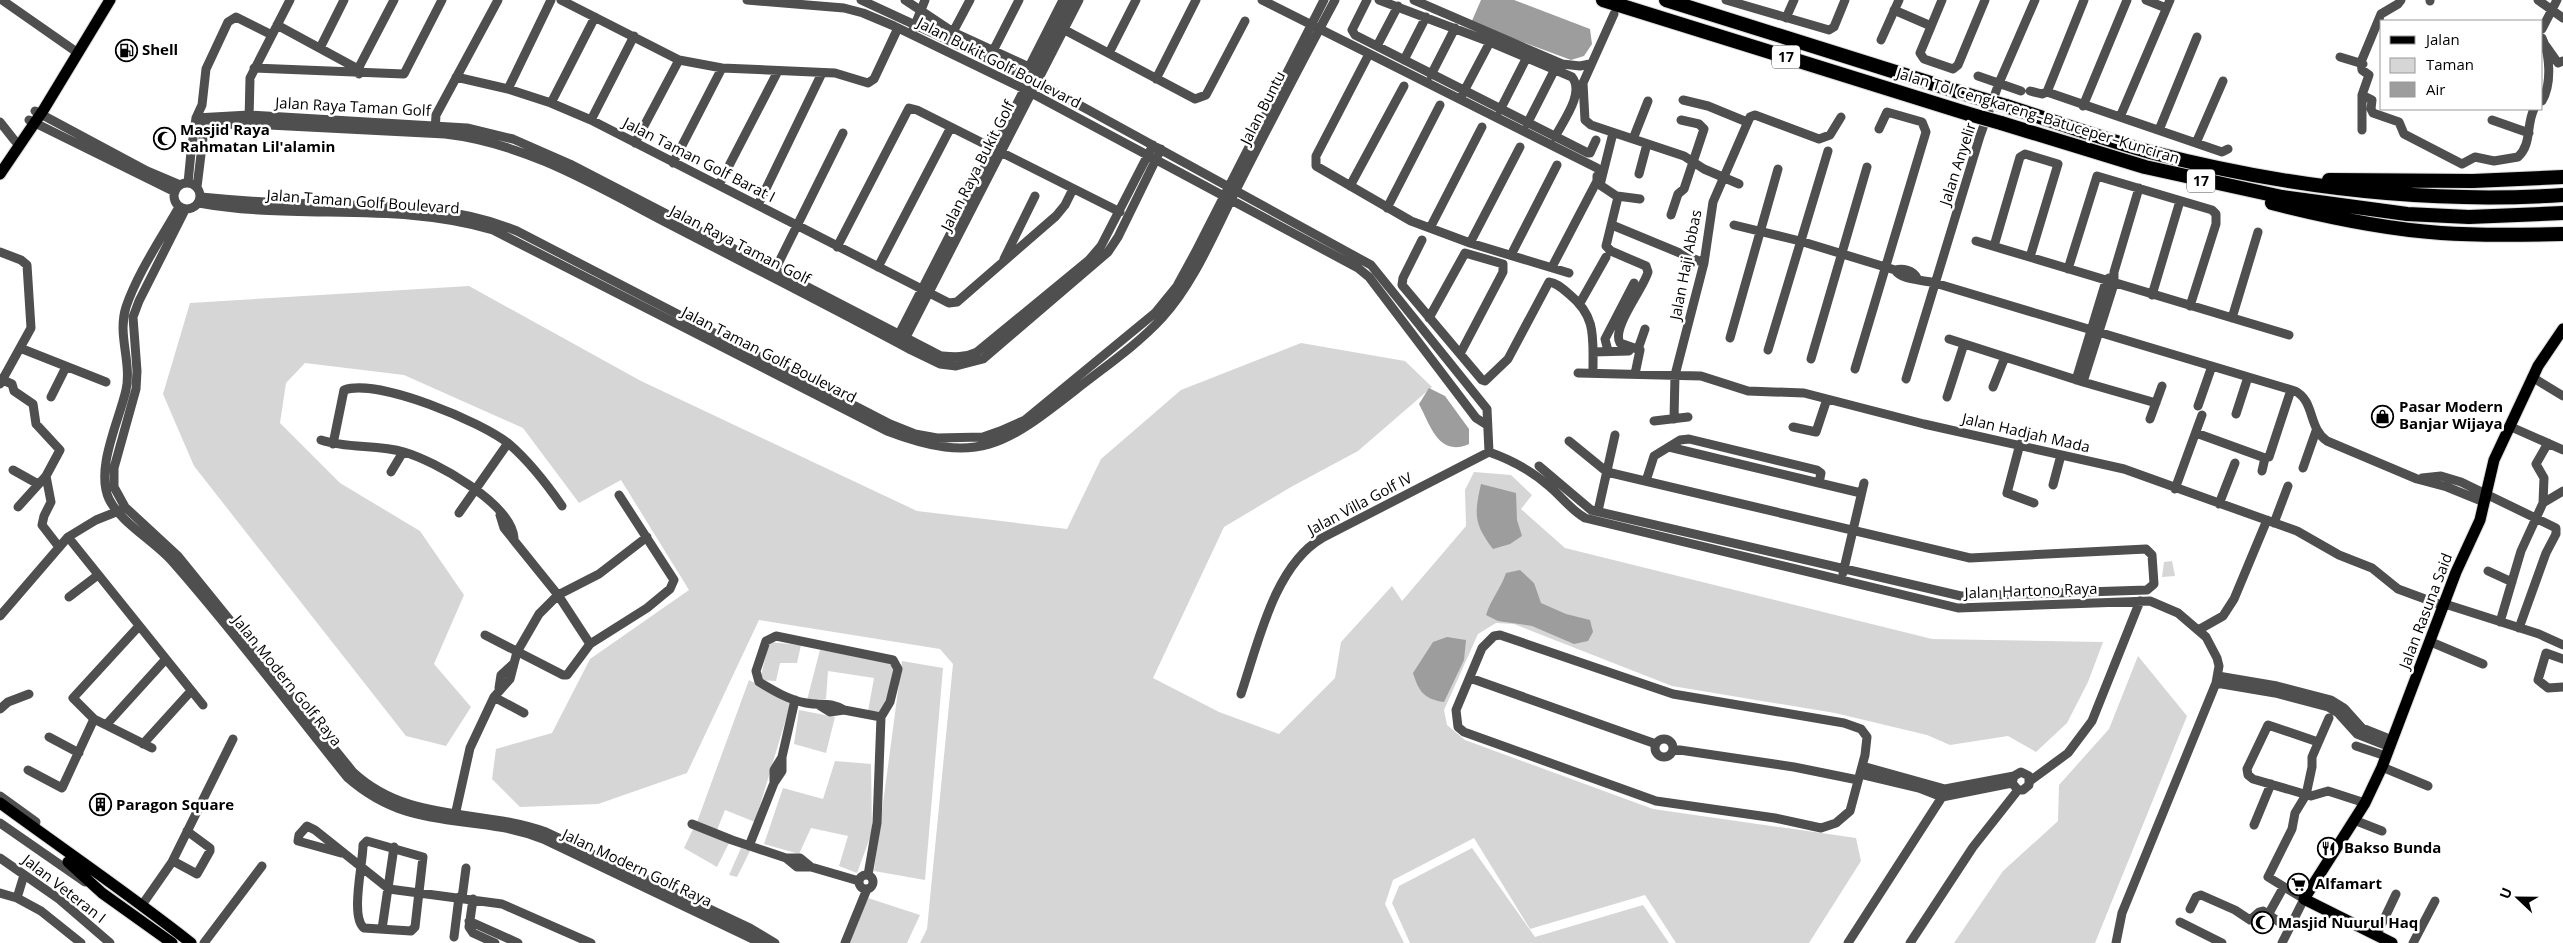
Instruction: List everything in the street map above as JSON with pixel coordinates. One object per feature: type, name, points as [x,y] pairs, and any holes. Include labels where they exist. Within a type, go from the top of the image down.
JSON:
[{"type":"highway","name":"Jalan Tol Cengkareng–Batuceper–Kunciran","points":[[1603,0],[1969,114],[2193,179],[2282,197],[2407,214],[2469,217],[2563,214]]},
{"type":"highway","name":"Jalan Tol Cengkareng–Batuceper–Kunciran","points":[[1666,0],[2149,152],[2280,179],[2356,191],[2408,196],[2532,197],[2563,195]]},
{"type":"highway","points":[[2280,179],[2473,181],[2563,177]]},
{"type":"highway","points":[[2193,179],[2234,194],[2328,217],[2396,228],[2440,233],[2563,234]]},
{"type":"main road","points":[[76,51],[102,0]]},
{"type":"main road","points":[[0,174],[110,0]]},
{"type":"main road","points":[[0,164],[15,141],[35,117]]},
{"type":"main road","name":"Jalan Rasuna Said","points":[[2304,899],[2364,803],[2387,752],[2431,642],[2460,563],[2480,520],[2494,460],[2532,377],[2563,329]]},
{"type":"main road","points":[[0,803],[172,943]]},
{"type":"main road","points":[[0,812],[103,886],[142,905],[191,943]]},
{"type":"main road","points":[[2304,899],[2392,943]]},
{"type":"street","points":[[2,0],[76,51]]},
{"type":"street","points":[[249,120],[250,78],[290,0]]},
{"type":"street","points":[[320,48],[344,0]]},
{"type":"street","points":[[358,71],[394,0]]},
{"type":"street","points":[[254,68],[404,74],[442,0]]},
{"type":"street","points":[[435,130],[436,115],[498,0]]},
{"type":"street","points":[[508,89],[551,0]]},
{"type":"street","points":[[561,0],[679,60],[722,68],[835,73],[872,82],[898,28]]},
{"type":"street","name":"Jalan Bukit Golf Boulevard","points":[[747,0],[844,8],[863,13],[898,28],[1028,91],[1153,159],[1228,197],[1364,273],[1476,418],[1487,425]]},
{"type":"street","name":"Jalan Bukit Golf Boulevard","points":[[861,0],[1033,80],[1371,264],[1487,409],[1489,452]]},
{"type":"street","points":[[896,16],[904,0],[953,32],[1022,65],[1029,65],[1063,0]]},
{"type":"street","points":[[911,34],[925,0]]},
{"type":"street","points":[[953,32],[970,0]]},
{"type":"street","points":[[993,51],[1019,0]]},
{"type":"street","name":"Jalan Raya Bukit Golf","points":[[1061,28],[1070,0]]},
{"type":"street","name":"Jalan Raya Bukit Golf","points":[[900,340],[1033,80],[1061,28],[1079,0]]},
{"type":"street","points":[[1109,53],[1136,0]]},
{"type":"street","points":[[1156,79],[1196,0]]},
{"type":"street","points":[[1262,0],[1276,3],[1315,27],[1597,170],[1596,181],[1552,268]]},
{"type":"street","name":"Jalan Buntu","points":[[1228,197],[1315,27],[1324,0]]},
{"type":"street","name":"Jalan Buntu","points":[[1315,27],[1335,0]]},
{"type":"street","points":[[1367,0],[1352,32],[1464,92],[1583,150],[1590,153],[1596,140]]},
{"type":"street","points":[[1379,0],[1490,42],[1574,79],[1576,96],[1555,137]]},
{"type":"street","points":[[1414,0],[1562,64],[1580,66],[1590,64]]},
{"type":"street","points":[[1726,0],[1742,2],[1786,18],[1832,29],[1846,0]]},
{"type":"street","points":[[1786,18],[1794,0]]},
{"type":"street","points":[[1881,40],[1899,0]]},
{"type":"street","points":[[1942,0],[1920,52],[1921,57],[1955,68],[1985,0]]},
{"type":"street","name":"Jalan Anyelir","points":[[1906,379],[1980,136],[2035,0]]},
{"type":"street","points":[[2048,93],[2084,0]]},
{"type":"street","points":[[2082,106],[2127,0]]},
{"type":"street","points":[[2120,117],[2168,4],[2146,0]]},
{"type":"street","points":[[2362,130],[2363,87],[2369,75],[2362,70],[2362,61],[2381,14],[2398,4],[2401,0]]},
{"type":"street","points":[[2538,0],[2563,18]]},
{"type":"street","points":[[2543,27],[2557,0]]},
{"type":"street","points":[[1377,46],[1398,6]]},
{"type":"street","points":[[1894,10],[1931,26]]},
{"type":"street","points":[[1614,14],[1599,52],[1590,64],[1582,88],[1584,118],[1591,125],[1693,160],[1722,177],[1739,184]]},
{"type":"street","points":[[551,103],[595,17]]},
{"type":"street","points":[[1404,60],[1426,17]]},
{"type":"street","points":[[195,163],[174,200],[182,208],[195,207],[200,200],[195,163],[209,59],[233,18],[241,19],[272,35]]},
{"type":"street","points":[[1061,28],[1191,98],[1203,97],[1245,21]]},
{"type":"street","points":[[277,25],[358,71]]},
{"type":"street","points":[[1431,75],[1455,28]]},
{"type":"street","points":[[591,120],[634,36]]},
{"type":"street","points":[[2159,130],[2197,37]]},
{"type":"street","points":[[1459,100],[1490,42]]},
{"type":"street","points":[[2544,42],[2558,63],[2563,61]]},
{"type":"street","points":[[2543,97],[2548,79],[2544,42]]},
{"type":"street","points":[[1369,54],[1316,156],[1316,166],[1387,208],[1430,228],[1569,272]]},
{"type":"street","points":[[1500,110],[1527,57]]},
{"type":"street","points":[[2340,57],[2363,64]]},
{"type":"street","points":[[635,143],[679,60]]},
{"type":"street","points":[[673,164],[722,68]]},
{"type":"street","points":[[1527,124],[1555,69]]},
{"type":"street","points":[[719,185],[778,70]]},
{"type":"street","points":[[758,205],[822,73]]},
{"type":"street","points":[[1978,76],[2025,91],[2042,94],[2048,93],[2222,152],[2228,149]]},
{"type":"street","name":"Jalan Taman Golf Barat I","points":[[456,77],[508,89],[551,103],[591,120],[673,164],[719,185],[837,247],[950,303],[957,302],[1002,263]]},
{"type":"street","points":[[2196,143],[2223,81]]},
{"type":"street","points":[[1350,186],[1404,86]]},
{"type":"street","points":[[2362,96],[2372,100],[2371,109],[2373,113],[2400,122],[2404,134],[2461,164],[2475,157],[2494,161],[2514,159],[2525,150],[2534,110]]},
{"type":"street","points":[[1633,139],[1648,100]]},
{"type":"street","points":[[1683,100],[1708,106],[1747,122],[1751,115],[1755,115],[1823,139],[1830,135],[1841,117]]},
{"type":"street","points":[[1387,208],[1440,105]]},
{"type":"street","points":[[837,247],[910,108],[1073,189],[1124,211]]},
{"type":"street","points":[[1855,369],[1926,132],[1922,122],[1887,112],[1879,129]]},
{"type":"street","points":[[35,117],[181,187],[197,187]]},
{"type":"street","name":"Jalan Raya Taman Golf","points":[[200,122],[249,120],[435,130],[472,137],[507,147],[550,164],[774,274],[900,340],[941,356],[967,356],[977,352],[1089,260],[1124,211],[1153,159],[1157,147]]},
{"type":"street","points":[[1671,215],[1678,194],[1684,190],[1703,127],[1681,120]]},
{"type":"street","points":[[2492,120],[2528,132]]},
{"type":"street","points":[[0,122],[15,141]]},
{"type":"street","name":"Jalan Haji Abbas","points":[[1674,419],[1675,375],[1704,263],[1713,202],[1747,122]]},
{"type":"street","points":[[878,267],[951,127]]},
{"type":"street","points":[[1430,228],[1482,127]]},
{"type":"street","points":[[774,274],[843,133]]},
{"type":"street","points":[[1613,133],[1600,186],[1617,196],[1640,199]]},
{"type":"street","points":[[1639,174],[1647,144]]},
{"type":"street","points":[[1470,242],[1520,147]]},
{"type":"street","points":[[1768,350],[1828,151]]},
{"type":"street","points":[[1994,246],[2020,158],[2025,154],[2058,164],[2030,257]]},
{"type":"street","points":[[1511,255],[1557,165]]},
{"type":"street","points":[[1811,359],[1867,167]]},
{"type":"street","points":[[1730,338],[1762,231],[1778,169]]},
{"type":"street","points":[[2068,269],[2097,176],[2212,210],[2217,217],[2190,306]]},
{"type":"street","points":[[2079,381],[2139,188]]},
{"type":"street","points":[[1002,263],[1056,216],[1073,189]]},
{"type":"street","points":[[1002,263],[1035,196]]},
{"type":"street","points":[[1617,196],[1606,248],[1648,269],[1647,276],[1626,313],[1618,338],[1620,343],[1638,349]]},
{"type":"street","name":"Jalan Taman Golf Boulevard","points":[[200,200],[438,209],[472,215],[517,231],[871,419],[915,434],[962,440],[983,437],[1025,420],[1132,334],[1160,308],[1177,286],[1228,197]]},
{"type":"street","points":[[2152,295],[2180,201]]},
{"type":"street","name":"Jalan Modern Golf Raya","points":[[182,208],[138,301],[133,317],[137,371],[136,389],[114,468],[113,480],[122,510],[178,556],[353,772],[368,786],[406,804],[454,818],[522,831],[543,839],[761,943]]},
{"type":"street","points":[[1612,225],[1704,263]]},
{"type":"street","points":[[1734,225],[1800,241],[1894,270],[1901,268],[1910,271],[1918,278],[2291,390],[2304,397],[2316,431],[2326,441],[2417,479],[2435,476],[2555,526],[2559,539],[2546,553],[2519,628]]},
{"type":"street","points":[[2232,318],[2258,232]]},
{"type":"street","points":[[1422,240],[1402,283],[1429,318],[1484,381],[1503,365],[1510,356],[1548,282],[1556,283],[1580,303],[1592,322],[1593,368]]},
{"type":"street","points":[[1976,241],[2289,335]]},
{"type":"street","points":[[0,252],[21,260],[27,265],[32,320],[29,335],[1,381],[12,384],[14,390],[33,404],[36,424],[60,450],[46,476],[18,507]]},
{"type":"street","points":[[1429,318],[1465,253],[1503,264],[1503,272],[1460,354]]},
{"type":"street","points":[[1580,303],[1606,257]]},
{"type":"street","points":[[1608,351],[1605,339],[1634,283]]},
{"type":"street","points":[[1414,337],[1424,330]]},
{"type":"street","points":[[1635,374],[1640,351],[1638,349],[1645,330]]},
{"type":"street","points":[[1593,333],[1605,339]]},
{"type":"street","points":[[1949,339],[2079,381],[2156,403]]},
{"type":"street","points":[[1947,397],[1964,344]]},
{"type":"street","points":[[20,348],[106,382]]},
{"type":"street","points":[[1593,352],[1629,351]]},
{"type":"street","points":[[1993,387],[2005,357]]},
{"type":"street","points":[[2198,406],[2212,366]]},
{"type":"street","points":[[51,397],[66,367]]},
{"type":"street","points":[[1462,376],[1472,368]]},
{"type":"street","name":"Jalan Hadjah Mada","points":[[1578,373],[1675,375],[1708,378],[1748,391],[1793,391],[1924,424],[2020,444],[2137,472],[2175,488],[2297,531],[2339,555],[2372,568],[2398,589],[2539,634],[2563,645]]},
{"type":"street","points":[[2236,414],[2248,376]]},
{"type":"street","points":[[2532,377],[2563,396]]},
{"type":"street","points":[[2150,420],[2162,386]]},
{"type":"street","points":[[333,444],[344,390],[359,388],[378,390],[427,404],[475,425],[508,443],[531,465],[562,506]]},
{"type":"street","points":[[2269,457],[2291,390]]},
{"type":"street","points":[[1793,427],[1816,432],[1828,399]]},
{"type":"street","points":[[2175,488],[2202,415]]},
{"type":"street","points":[[1654,421],[1688,417]]},
{"type":"street","points":[[2509,426],[2563,450]]},
{"type":"street","points":[[2303,468],[2316,431]]},
{"type":"street","points":[[2196,433],[2265,458],[2262,471]]},
{"type":"street","points":[[1598,511],[1615,435]]},
{"type":"street","points":[[321,440],[333,444],[403,452],[428,461],[476,488],[500,514],[504,528],[514,538],[558,595],[590,644]]},
{"type":"street","points":[[1539,466],[1587,508],[1966,597],[2147,590],[2152,588],[2154,584],[2152,554],[2146,549],[1970,558],[1607,472],[1569,441]]},
{"type":"street","points":[[459,513],[508,443]]},
{"type":"street","points":[[2543,504],[2544,478],[2535,466],[2548,443]]},
{"type":"street","points":[[2020,444],[2007,493],[2034,503]]},
{"type":"street","points":[[1646,481],[1652,458],[1669,447],[1861,493]]},
{"type":"street","points":[[390,472],[403,452]]},
{"type":"street","name":"Jalan Hartono Raya","points":[[1489,452],[1530,471],[1585,518],[1958,608],[2140,601],[2162,605],[2200,629],[2216,653],[2219,666],[2217,679],[2122,913],[2116,943]]},
{"type":"street","name":"Jalan Villa Golf IV","points":[[1241,694],[1272,606],[1285,576],[1301,554],[1322,538],[1489,452]]},
{"type":"street","points":[[2053,484],[2061,455]]},
{"type":"street","points":[[2219,504],[2235,464]]},
{"type":"street","points":[[13,470],[38,484]]},
{"type":"street","points":[[46,476],[51,502],[42,525],[59,547]]},
{"type":"street","points":[[1841,580],[1864,483]]},
{"type":"street","points":[[2200,629],[2223,616],[2234,599],[2288,486]]},
{"type":"street","points":[[2500,622],[2521,551],[2534,518],[2543,504],[2563,492]]},
{"type":"street","points":[[485,635],[563,675],[570,672],[590,644],[647,608],[674,584],[674,580],[618,495]]},
{"type":"street","points":[[0,616],[68,537],[96,520],[122,510]]},
{"type":"street","points":[[68,537],[204,705]]},
{"type":"street","points":[[454,818],[465,759],[499,688],[501,675],[512,664],[539,614],[558,595],[600,574],[647,538]]},
{"type":"street","points":[[2488,571],[2512,582]]},
{"type":"street","points":[[69,597],[98,575]]},
{"type":"street","points":[[1470,678],[1656,744],[1660,740],[1666,739],[1672,743],[1673,749],[1794,767],[1860,773],[1944,793],[2015,783],[2027,788],[2030,780],[2068,753],[2092,722],[2140,601]]},
{"type":"street","points":[[139,626],[73,697],[73,700],[94,719],[152,748]]},
{"type":"street","points":[[1500,635],[1682,697],[1844,723],[1861,729],[1867,737],[1860,773],[1848,815],[1836,823],[1821,828],[1776,818],[1656,801],[1464,732],[1458,727],[1455,717],[1482,648],[1494,636],[1500,635]]},
{"type":"street","points":[[845,943],[867,889],[874,883],[868,875],[876,839],[877,796],[872,784],[880,770],[881,717],[890,702],[898,669],[893,660],[776,636],[769,637],[766,641],[756,677],[759,682],[795,700],[817,704],[830,712],[844,710],[881,717]]},
{"type":"street","points":[[2431,642],[2483,664]]},
{"type":"street","points":[[2563,659],[2546,653],[2538,680],[2548,688],[2563,687]]},
{"type":"street","points":[[106,725],[166,660]]},
{"type":"street","points":[[2217,679],[2328,707],[2338,713],[2357,734],[2387,752],[2428,786]]},
{"type":"street","points":[[143,744],[191,691]]},
{"type":"street","points":[[0,709],[8,702],[29,694]]},
{"type":"street","points":[[494,697],[524,713]]},
{"type":"street","points":[[749,846],[774,783],[774,770],[782,757],[795,700]]},
{"type":"street","points":[[2282,943],[2304,899],[2283,888],[2268,877],[2292,829],[2295,813],[2306,795],[2312,767],[2312,757],[2329,718]]},
{"type":"street","points":[[28,770],[62,788],[94,719]]},
{"type":"street","points":[[2318,742],[2268,726],[2247,771],[2253,778],[2306,795],[2317,796],[2330,792],[2364,803]]},
{"type":"street","points":[[49,737],[78,753]]},
{"type":"street","points":[[142,905],[173,861],[233,739]]},
{"type":"street","points":[[2356,746],[2387,752]]},
{"type":"street","points":[[1910,943],[2021,772],[2026,773],[2030,780]]},
{"type":"street","points":[[2254,825],[2271,784]]},
{"type":"street","points":[[1848,943],[1944,793]]},
{"type":"street","points":[[0,796],[80,855],[103,886]]},
{"type":"street","name":"Jalan Modern Golf Raya","points":[[454,818],[524,824],[546,832],[750,928],[775,943]]},
{"type":"street","points":[[2354,820],[2382,831]]},
{"type":"street","points":[[0,823],[69,873],[103,886]]},
{"type":"street","points":[[692,824],[786,858],[797,867],[811,867],[859,881],[860,885],[867,889]]},
{"type":"street","points":[[173,861],[197,874],[210,851],[210,848],[188,831]]},
{"type":"street","points":[[365,842],[394,847],[423,857],[420,893],[413,930],[364,928],[359,922],[357,901],[365,842]]},
{"type":"street","points":[[382,929],[394,847]]},
{"type":"street","points":[[341,853],[389,889],[473,899],[517,908],[591,943]]},
{"type":"street","name":"Jalan Veteran I","points":[[0,858],[59,899],[108,942]]},
{"type":"street","points":[[204,943],[262,866]]},
{"type":"street","points":[[454,937],[466,868]]},
{"type":"street","points":[[17,898],[24,875]]},
{"type":"street","points":[[859,881],[861,877],[868,875]]},
{"type":"street","points":[[2268,915],[2283,888]]},
{"type":"street","points":[[0,893],[17,898],[41,911],[81,943]]},
{"type":"street","points":[[2377,934],[2396,894]]},
{"type":"street","points":[[2190,908],[2196,897],[2201,895],[2235,910],[2250,920],[2261,911],[2288,928]]},
{"type":"street","points":[[473,899],[469,921],[470,930],[495,943]]},
{"type":"street","points":[[2413,943],[2435,901]]},
{"type":"street","points":[[469,921],[513,942]]},
{"type":"street","points":[[2180,922],[2222,943]]},
{"type":"green space","points":[[469,286],[641,381],[917,511],[1067,529],[1101,459],[1181,390],[1301,343],[1405,361],[1432,387],[1358,451],[1291,487],[1224,527],[1153,678],[1219,712],[1279,734],[1335,678],[1341,642],[1392,586],[1402,601],[1466,526],[1465,490],[1474,472],[1511,475],[1532,495],[1521,509],[1565,548],[1932,639],[2103,642],[2088,682],[2067,723],[2036,752],[2008,736],[1950,745],[1927,735],[1835,713],[1672,686],[1514,624],[1496,623],[1478,634],[1444,710],[1447,725],[1465,740],[1653,809],[1856,838],[1861,861],[1809,943],[1676,943],[1645,895],[1530,929],[1474,838],[1393,880],[1385,904],[1404,943],[920,943],[927,929],[953,664],[940,649],[759,620],[687,773],[598,804],[520,807],[492,779],[496,749],[552,733],[590,659],[689,590],[621,480],[579,503],[523,428],[404,375],[305,363],[286,383],[280,423],[340,483],[420,531],[464,595],[434,664],[471,707],[446,746],[406,736],[194,466],[163,394],[190,303]]},
{"type":"green space","points":[[2172,561],[2175,576],[2162,577],[2164,562]]},
{"type":"green space","points":[[769,642],[801,645],[797,663],[780,663],[776,681],[760,680]]},
{"type":"green space","points":[[820,650],[886,660],[893,665],[894,674],[882,712],[868,711],[874,678],[828,671],[826,699],[807,700]]},
{"type":"green space","points":[[2138,656],[2187,716],[2095,943],[1954,943],[2003,871],[2058,821],[2059,785],[2109,729]]},
{"type":"green space","points":[[902,661],[943,668],[925,880],[874,871]]},
{"type":"green space","points":[[749,680],[791,702],[755,822],[725,810],[717,830],[697,822]]},
{"type":"green space","points":[[799,710],[835,717],[826,753],[794,744]]},
{"type":"green space","points":[[835,761],[871,764],[872,832],[857,873],[839,866],[848,836],[811,828],[799,854],[764,844],[783,788],[823,799]]},
{"type":"green space","points":[[694,827],[729,843],[717,867],[684,848]]},
{"type":"green space","points":[[741,848],[750,851],[737,877],[729,875]]},
{"type":"green space","points":[[1472,848],[1535,937],[1643,905],[1669,943],[1410,943],[1392,903],[1399,886]]},
{"type":"green space","points":[[868,898],[920,915],[907,943],[848,943]]},
{"type":"water","points":[[1481,0],[1514,0],[1590,29],[1592,44],[1584,56],[1571,60],[1471,23]]},
{"type":"water","points":[[1429,388],[1445,396],[1469,429],[1469,444],[1459,447],[1450,446],[1437,438],[1419,404]]},
{"type":"water","points":[[1481,484],[1516,493],[1517,520],[1522,536],[1510,544],[1493,549],[1482,533],[1477,519],[1477,504]]},
{"type":"water","points":[[1520,570],[1534,583],[1541,603],[1566,614],[1590,620],[1593,632],[1588,641],[1574,644],[1532,626],[1498,621],[1486,615],[1506,573]]},
{"type":"water","points":[[1447,637],[1466,640],[1464,660],[1444,702],[1437,701],[1423,694],[1413,673],[1433,642]]},
{"type":"place","name":"Shell","points":[[126,50]]},
{"type":"place","name":"Masjid Raya Rahmatan Lil'alamin","points":[[164,139]]},
{"type":"place","name":"Pasar Modern Banjar Wijaya","points":[[2383,416]]},
{"type":"place","name":"Paragon Square","points":[[100,805]]},
{"type":"place","name":"Bakso Bunda","points":[[2328,848]]},
{"type":"place","name":"Alfamart","points":[[2299,884]]},
{"type":"place","name":"Masjid Nuurul Haq","points":[[2262,923]]}]
